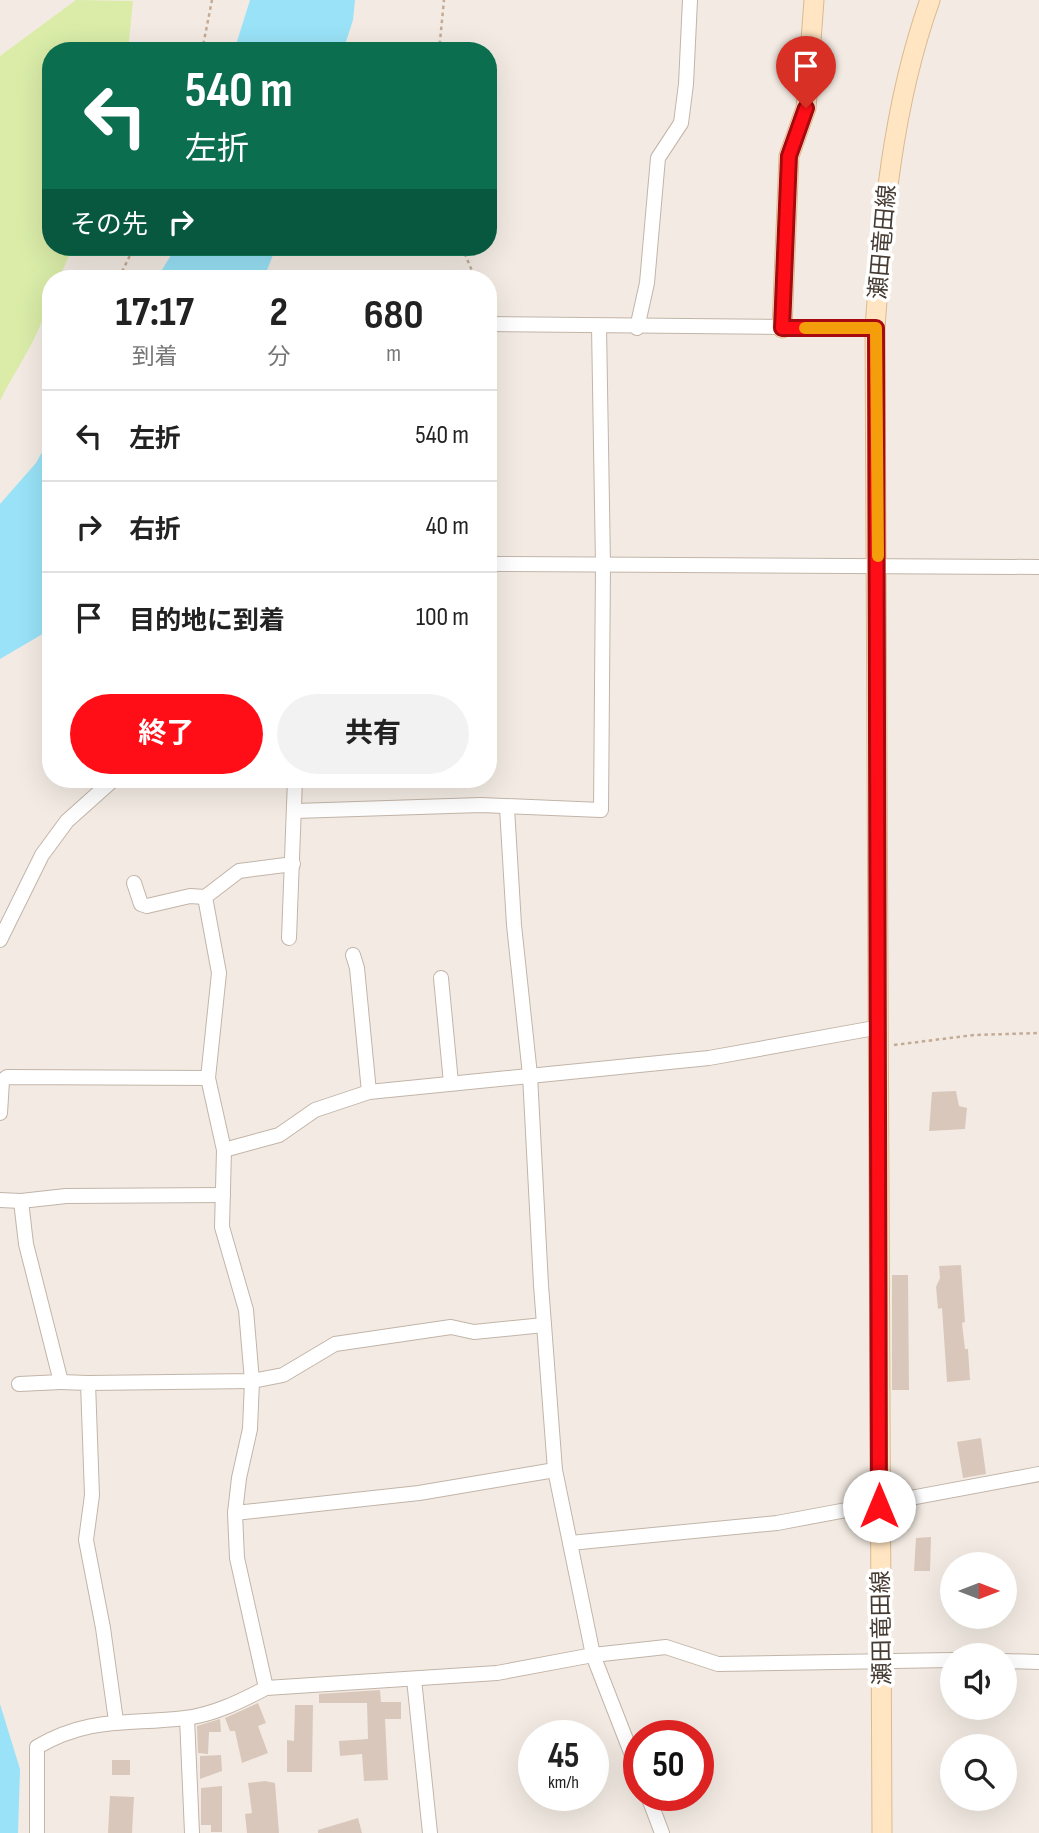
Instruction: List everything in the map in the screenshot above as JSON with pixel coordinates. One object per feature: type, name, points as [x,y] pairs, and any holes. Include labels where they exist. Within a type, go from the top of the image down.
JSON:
[{"type":"main road","points":[[782,328],[789,156],[806,108],[814,0]]},
{"type":"main road","name":"瀬田竜田線","points":[[882,1833],[876,328],[882,225],[895,126],[930,0]]},
{"type":"street","points":[[637,328],[647,283],[658,159],[681,123],[690,0]]},
{"type":"street","points":[[497,324],[637,328],[876,328]]},
{"type":"street","points":[[295,811],[481,805],[601,810],[603,565],[599,326]]},
{"type":"street","points":[[497,564],[1039,567]]},
{"type":"street","points":[[0,940],[41,855],[67,821],[104,788]]},
{"type":"street","points":[[289,938],[295,788]]},
{"type":"street","points":[[507,808],[514,925],[530,1075],[555,1470],[593,1655],[623,1732]]},
{"type":"street","points":[[134,883],[141,904],[148,906],[190,896],[205,897],[239,871],[293,864]]},
{"type":"street","points":[[205,897],[219,973],[208,1078],[224,1150],[222,1227],[246,1310],[252,1381],[250,1429],[239,1478],[235,1513],[237,1558],[266,1688]]},
{"type":"street","points":[[353,955],[369,1092]]},
{"type":"street","points":[[441,978],[451,1083]]},
{"type":"street","points":[[224,1150],[279,1135],[315,1110],[369,1092],[709,1058],[880,1037]]},
{"type":"street","points":[[0,1113],[2,1081],[7,1077],[208,1078]]},
{"type":"street","points":[[0,1200],[21,1201],[66,1196],[223,1195]]},
{"type":"street","points":[[21,1201],[26,1244],[61,1382]]},
{"type":"street","points":[[19,1384],[252,1381],[283,1376],[335,1344],[451,1327],[474,1332],[544,1325]]},
{"type":"street","points":[[88,1383],[92,1496],[86,1541],[103,1628],[116,1721]]},
{"type":"street","points":[[235,1513],[419,1493],[555,1470]]},
{"type":"street","points":[[570,1542],[777,1524],[1039,1474]]},
{"type":"street","points":[[37,1833],[37,1747],[64,1731],[116,1721],[187,1718],[233,1705],[266,1688],[497,1673],[593,1655],[666,1647],[718,1664],[940,1660]]},
{"type":"street","points":[[1017,1661],[1039,1662]]},
{"type":"street","points":[[414,1679],[430,1833]]},
{"type":"street","points":[[187,1718],[192,1833]]},
{"type":"street","points":[[654,1811],[662,1833]]},
{"type":"path","points":[[204,42],[212,0]]},
{"type":"path","points":[[440,42],[444,0]]},
{"type":"path","points":[[880,1037],[1039,1033]]},
{"type":"green space","points":[[76,0],[133,1],[129,42],[42,42],[42,256],[69,256],[63,270],[42,270],[42,321],[0,401],[0,56]]},
{"type":"water","points":[[250,0],[355,0],[353,20],[346,42],[237,42]]},
{"type":"water","points":[[170,256],[273,256],[267,270],[162,270]]},
{"type":"water","points":[[42,452],[42,634],[0,659],[0,504],[36,463]]},
{"type":"water","points":[[0,1704],[20,1769],[18,1833],[0,1833]]},
{"type":"building","points":[[956,1091],[959,1106],[967,1108],[965,1129],[929,1131],[932,1092]]},
{"type":"building","points":[[961,1265],[965,1322],[962,1323],[965,1349],[968,1349],[970,1380],[947,1382],[942,1308],[938,1309],[936,1287],[940,1278],[939,1266]]},
{"type":"building","points":[[892,1275],[908,1275],[909,1390],[892,1390]]},
{"type":"building","points":[[981,1438],[986,1474],[963,1478],[957,1442]]},
{"type":"building","points":[[931,1537],[930,1571],[914,1571],[916,1538]]},
{"type":"building","points":[[380,1690],[381,1702],[401,1702],[401,1719],[385,1719],[388,1780],[364,1781],[362,1754],[340,1756],[339,1741],[368,1739],[367,1703],[319,1703],[319,1694]]},
{"type":"building","points":[[258,1703],[266,1723],[258,1726],[268,1753],[242,1763],[235,1731],[230,1731],[225,1718]]},
{"type":"building","points":[[295,1705],[313,1705],[312,1772],[287,1772],[287,1740],[294,1741]]},
{"type":"building","points":[[220,1719],[221,1732],[209,1732],[208,1754],[198,1753],[197,1726]]},
{"type":"building","points":[[221,1755],[222,1771],[200,1779],[200,1756]]},
{"type":"building","points":[[112,1760],[130,1760],[130,1775],[112,1775]]},
{"type":"building","points":[[248,1783],[275,1783],[279,1833],[247,1833],[245,1814],[252,1813]]},
{"type":"building","points":[[222,1786],[222,1832],[211,1832],[211,1825],[201,1825],[201,1788]]},
{"type":"building","points":[[110,1796],[134,1797],[132,1833],[108,1833]]},
{"type":"building","points":[[358,1818],[362,1833],[318,1833],[318,1830]]},
{"type":"slow traffic","points":[[805,328],[876,328],[878,556]]},
{"type":"route","points":[[806,108],[789,156],[782,328],[876,328],[880,1027],[879,1506]]}]
